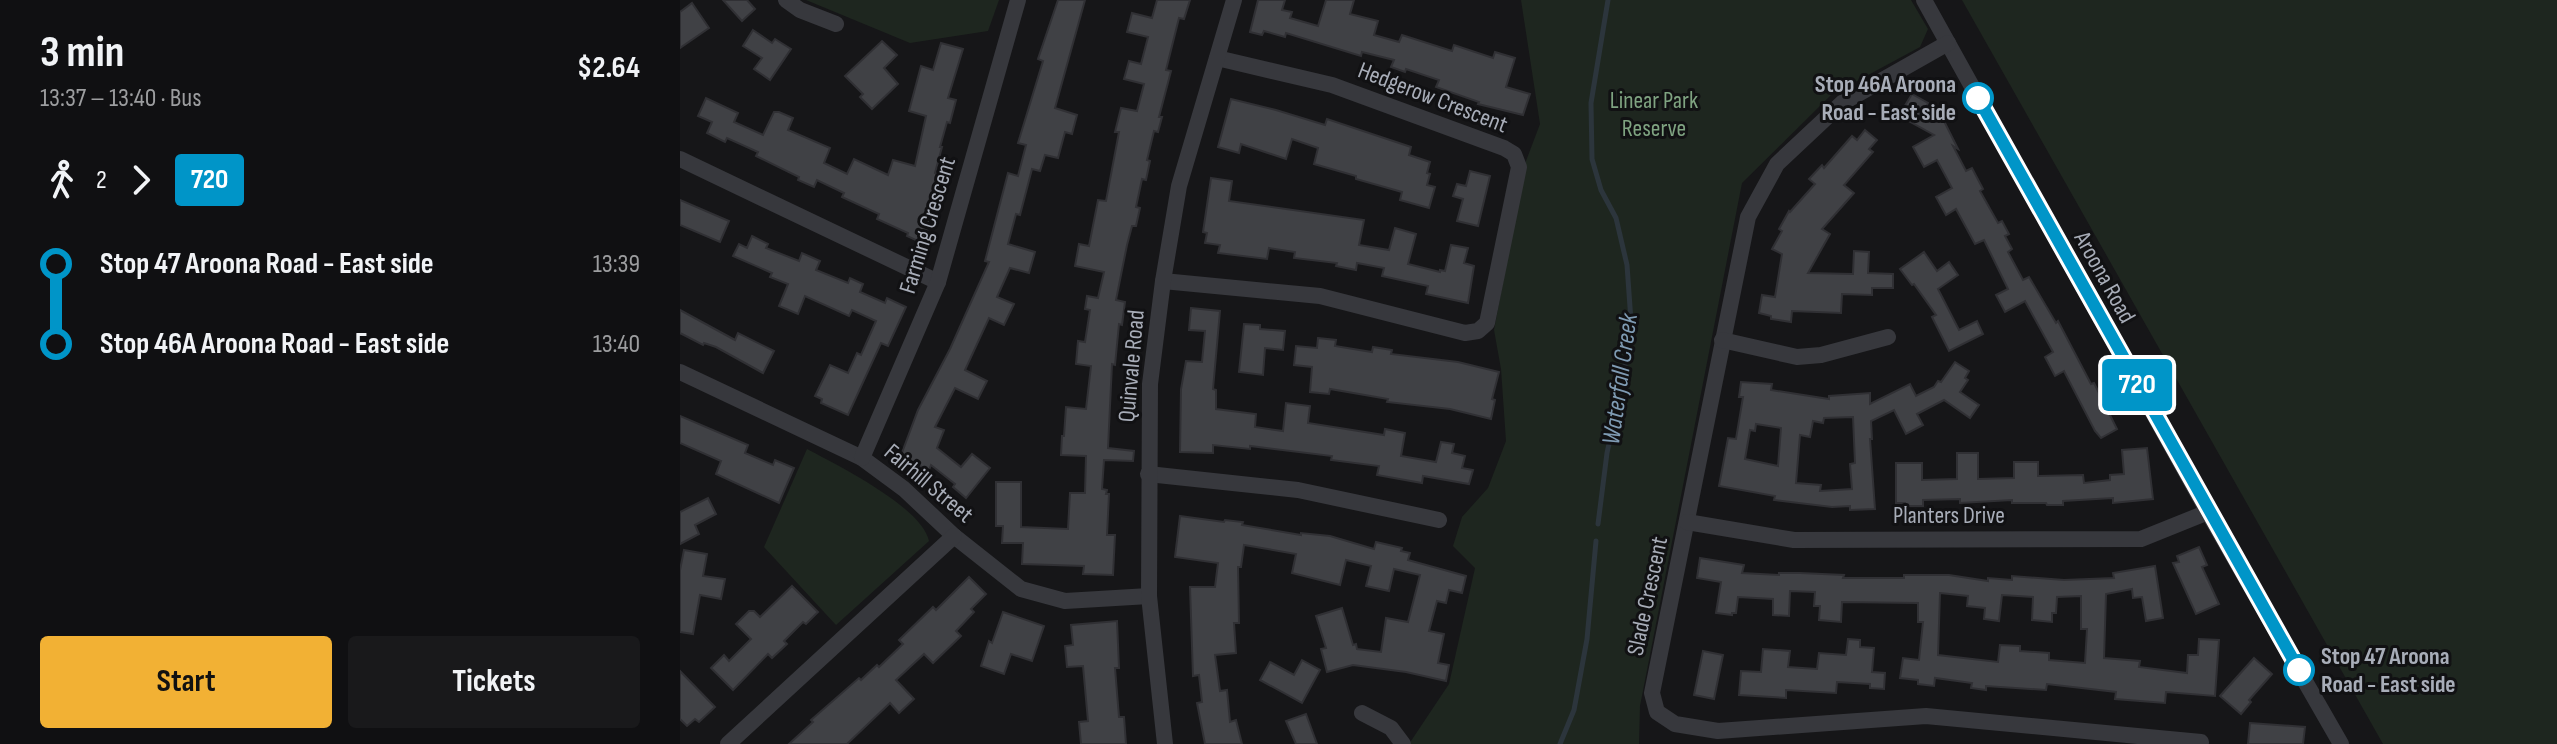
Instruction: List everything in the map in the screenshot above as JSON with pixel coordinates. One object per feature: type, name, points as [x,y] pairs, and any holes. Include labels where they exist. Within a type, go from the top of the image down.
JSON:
[{"type":"street","points":[[786,0],[800,10],[836,24]]},
{"type":"street","name":"Farming Crescent","points":[[862,458],[938,282],[1018,0]]},
{"type":"street","name":"Quinvale Road","points":[[1165,744],[1149,596],[1150,384],[1179,186],[1234,0]]},
{"type":"street","name":"Aroona Road","points":[[1924,0],[2208,512],[2341,744]]},
{"type":"street","name":"Slade Crescent","points":[[1948,43],[1842,103],[1777,164],[1748,217],[1652,693],[1657,712],[1675,724],[1718,731],[1926,716],[2201,742]]},
{"type":"street","name":"Hedgerow Crescent","points":[[1163,281],[1320,296],[1465,333],[1478,331],[1487,323],[1519,167],[1514,154],[1332,85],[1217,58]]},
{"type":"street","points":[[680,159],[938,282]]},
{"type":"street","points":[[1722,340],[1797,357],[1821,355],[1888,337]]},
{"type":"street","name":"Fairhill Street","points":[[680,372],[862,458],[904,489],[954,536],[1021,589],[1065,601],[1149,596]]},
{"type":"street","points":[[1148,474],[1298,490],[1439,520]]},
{"type":"street","name":"Planters Drive","points":[[1687,522],[1794,540],[2141,539],[2208,512]]},
{"type":"street","points":[[728,744],[954,536]]},
{"type":"street","points":[[1362,713],[1391,728],[1403,744]]},
{"type":"green space","points":[[806,0],[999,0],[988,31],[910,43]]},
{"type":"green space","name":"Linear Park Reserve","points":[[1521,0],[1911,0],[1928,29],[1920,47],[1831,95],[1742,183],[1640,706],[1639,744],[1409,744],[1449,684],[1475,568],[1453,546],[1462,517],[1488,488],[1506,441],[1501,369],[1494,330],[1526,161],[1540,124]]},
{"type":"green space","points":[[1962,0],[2557,0],[2557,744],[2383,744]]},
{"type":"green space","points":[[807,449],[895,501],[923,528],[929,541],[836,625],[764,547]]},
{"type":"building","points":[[723,0],[747,0],[755,9],[742,21]]},
{"type":"building","points":[[1058,0],[1085,0],[1055,108],[1077,115],[1072,134],[1065,132],[1058,158],[1045,155],[1040,171],[1032,169],[1020,215],[1016,214],[1008,244],[1035,252],[1029,273],[1010,268],[997,297],[1014,304],[1004,325],[989,318],[965,370],[987,381],[978,399],[955,388],[935,427],[944,430],[937,448],[961,467],[972,454],[990,468],[966,498],[953,487],[955,484],[931,465],[929,470],[900,458],[918,410],[950,349],[989,262],[985,261],[1008,173],[1018,176],[1026,145],[1018,143],[1043,61],[1038,59]]},
{"type":"building","points":[[1157,0],[1190,0],[1184,19],[1179,18],[1166,70],[1171,71],[1159,117],[1162,117],[1158,132],[1154,131],[1146,180],[1142,179],[1136,207],[1140,208],[1136,226],[1132,226],[1116,300],[1125,302],[1122,325],[1119,324],[1115,365],[1112,364],[1108,448],[1134,451],[1133,461],[1104,460],[1102,489],[1109,494],[1107,535],[1115,535],[1113,575],[1083,574],[1084,566],[1022,564],[1023,543],[1002,543],[1003,526],[996,526],[996,482],[1021,482],[1021,527],[1068,529],[1070,493],[1085,493],[1086,456],[1061,455],[1062,436],[1066,407],[1086,409],[1091,366],[1076,364],[1078,341],[1085,342],[1090,310],[1085,309],[1087,296],[1098,298],[1104,272],[1075,266],[1079,244],[1089,246],[1098,200],[1106,201],[1121,108],[1137,111],[1144,84],[1124,79],[1129,61],[1141,64],[1148,37],[1127,32],[1132,13],[1152,18]]},
{"type":"building","points":[[1258,0],[1285,0],[1282,10],[1292,12],[1290,18],[1318,26],[1326,0],[1354,0],[1350,14],[1378,21],[1374,35],[1399,42],[1402,35],[1452,51],[1454,45],[1493,58],[1495,52],[1515,58],[1506,87],[1530,94],[1523,115],[1478,104],[1436,87],[1439,80],[1391,67],[1394,60],[1362,52],[1361,56],[1286,33],[1285,37],[1264,31],[1262,35],[1250,32]]},
{"type":"building","points":[[692,3],[709,28],[680,48],[680,12]]},
{"type":"building","points":[[753,30],[772,43],[775,39],[791,49],[770,80],[754,69],[762,58],[743,46]]},
{"type":"building","points":[[882,41],[897,55],[884,68],[898,84],[872,109],[860,97],[863,94],[845,76]]},
{"type":"building","points":[[941,43],[963,49],[948,98],[956,100],[940,147],[937,174],[926,211],[934,215],[922,243],[877,219],[879,214],[842,197],[844,193],[817,180],[814,187],[798,180],[799,177],[756,156],[758,152],[707,133],[712,122],[698,116],[706,98],[738,113],[734,122],[763,135],[774,112],[779,112],[793,118],[788,130],[830,148],[824,163],[847,174],[854,159],[888,175],[893,160],[915,166],[926,116],[909,111],[921,66],[933,70]]},
{"type":"building","points":[[1912,94],[1928,103],[1925,110],[1943,119],[1966,171],[1972,168],[1983,189],[1980,191],[1998,223],[2002,221],[2009,234],[2005,236],[2012,249],[2008,252],[2023,280],[2029,277],[2056,323],[2058,321],[2117,429],[2101,438],[2064,371],[2055,376],[2045,357],[2053,352],[2025,301],[2005,312],[1996,295],[2008,289],[1984,240],[1975,244],[1956,209],[1946,215],[1936,197],[1952,188],[1937,160],[1924,167],[1913,147],[1934,135],[1907,120],[1909,116],[1901,112]]},
{"type":"building","points":[[1231,99],[1325,125],[1327,119],[1411,147],[1409,155],[1430,162],[1427,185],[1435,187],[1429,208],[1400,200],[1402,192],[1314,164],[1318,148],[1292,139],[1286,159],[1241,144],[1239,153],[1218,147]]},
{"type":"building","points":[[1865,130],[1877,140],[1869,149],[1873,152],[1844,185],[1854,193],[1822,229],[1830,234],[1808,273],[1853,274],[1854,251],[1869,252],[1868,273],[1893,274],[1893,288],[1872,288],[1872,295],[1842,294],[1841,313],[1792,311],[1791,322],[1771,319],[1771,316],[1759,313],[1762,295],[1775,297],[1782,254],[1772,249],[1789,211],[1815,184],[1809,179],[1822,165],[1824,168],[1852,136],[1857,140]]},
{"type":"building","points":[[1470,171],[1490,176],[1478,226],[1457,221],[1463,199],[1453,196],[1457,184],[1466,186]]},
{"type":"building","points":[[1211,178],[1232,181],[1229,201],[1364,220],[1359,245],[1389,250],[1395,228],[1416,234],[1408,264],[1445,271],[1451,245],[1468,248],[1464,263],[1474,266],[1468,303],[1426,294],[1428,286],[1382,276],[1384,268],[1357,263],[1356,270],[1336,266],[1337,263],[1294,258],[1295,252],[1269,248],[1267,259],[1218,253],[1220,245],[1205,243],[1207,233],[1203,232]]},
{"type":"building","points":[[680,200],[729,221],[720,242],[680,225]]},
{"type":"building","points":[[752,236],[768,244],[766,248],[799,261],[802,253],[820,261],[816,270],[848,283],[850,278],[863,284],[860,292],[885,303],[887,298],[906,307],[888,346],[881,343],[848,415],[821,403],[822,399],[815,396],[830,365],[848,373],[857,353],[861,355],[876,321],[852,310],[849,316],[805,296],[798,314],[779,306],[788,284],[770,277],[772,273],[733,256],[739,244],[747,248]]},
{"type":"building","points":[[1924,252],[1937,271],[1949,262],[1958,275],[1938,289],[1959,330],[1977,321],[1983,334],[1949,351],[1932,317],[1936,315],[1900,269]]},
{"type":"building","points":[[1191,308],[1220,311],[1213,389],[1216,390],[1216,409],[1256,414],[1255,427],[1283,431],[1286,403],[1310,406],[1308,423],[1384,435],[1385,429],[1405,433],[1401,456],[1436,462],[1441,442],[1454,444],[1452,453],[1465,456],[1462,468],[1473,470],[1469,484],[1423,476],[1422,483],[1377,475],[1379,466],[1331,460],[1332,456],[1250,446],[1250,449],[1213,445],[1213,453],[1180,452],[1181,389],[1186,361],[1202,362],[1205,331],[1189,330]]},
{"type":"building","points":[[680,310],[735,340],[738,333],[774,351],[763,373],[716,347],[703,345],[680,333]]},
{"type":"building","points":[[1244,324],[1285,331],[1283,350],[1265,348],[1263,375],[1239,372]]},
{"type":"building","points":[[1318,338],[1336,340],[1335,346],[1372,352],[1373,347],[1392,350],[1391,354],[1458,362],[1499,372],[1491,419],[1330,389],[1329,394],[1310,392],[1312,367],[1294,365],[1296,346],[1317,348]]},
{"type":"building","points":[[1955,362],[1969,371],[1965,378],[1968,380],[1960,392],[1979,405],[1970,418],[1944,400],[1917,414],[1923,425],[1906,434],[1894,410],[1871,421],[1875,509],[1850,510],[1850,506],[1832,507],[1774,500],[1775,496],[1719,486],[1728,438],[1736,439],[1743,397],[1739,397],[1741,382],[1772,384],[1771,390],[1829,399],[1829,396],[1870,393],[1870,404],[1910,384],[1916,396],[1941,382]],"holes":[[[1853,417],[1855,463],[1850,464],[1852,489],[1820,491],[1821,485],[1796,483],[1800,435],[1810,437],[1813,421],[1823,423],[1824,418]],[[1756,424],[1781,428],[1778,466],[1745,459],[1750,430],[1755,431]]]},
{"type":"building","points":[[680,416],[748,445],[745,453],[773,465],[775,460],[794,468],[779,503],[716,474],[721,461],[680,443]]},
{"type":"building","points":[[2147,448],[2153,499],[2113,503],[2113,498],[2063,501],[2063,505],[2012,503],[2012,500],[1960,503],[1960,499],[1923,500],[1923,506],[1896,503],[1896,463],[1922,463],[1922,480],[1957,479],[1957,453],[1978,453],[1978,479],[2014,478],[2014,462],[2038,462],[2038,476],[2083,475],[2084,483],[2110,480],[2110,475],[2124,474],[2122,450]]},
{"type":"building","points":[[708,498],[716,514],[695,525],[699,534],[680,544],[680,512]]},
{"type":"building","points":[[1180,516],[1243,522],[1242,525],[1301,535],[1330,536],[1374,549],[1376,542],[1402,548],[1401,551],[1410,553],[1408,560],[1466,576],[1462,593],[1449,590],[1446,603],[1437,601],[1429,631],[1444,634],[1438,663],[1449,665],[1446,681],[1353,665],[1327,672],[1321,649],[1326,648],[1316,616],[1342,608],[1353,645],[1356,644],[1357,649],[1381,652],[1386,618],[1408,622],[1420,575],[1394,569],[1389,591],[1366,586],[1371,566],[1346,560],[1340,585],[1292,573],[1296,554],[1244,545],[1241,567],[1238,567],[1239,623],[1234,623],[1236,653],[1215,655],[1220,691],[1227,690],[1230,722],[1236,720],[1242,744],[1205,744],[1197,703],[1202,702],[1199,675],[1193,676],[1190,587],[1215,587],[1218,563],[1175,557]]},
{"type":"building","points":[[2199,547],[2207,565],[2202,567],[2219,604],[2196,614],[2173,563],[2179,562],[2177,556]]},
{"type":"building","points":[[684,550],[707,554],[703,576],[725,579],[721,599],[700,595],[693,634],[680,632],[680,570]]},
{"type":"building","points":[[1700,558],[1744,565],[1742,573],[1844,575],[1843,578],[1949,575],[1988,581],[1988,578],[2012,580],[2012,576],[2064,580],[2114,578],[2113,573],[2155,566],[2163,618],[2146,621],[2142,597],[2133,598],[2132,589],[2106,594],[2104,658],[2140,661],[2139,667],[2187,673],[2188,655],[2198,655],[2199,639],[2219,640],[2215,696],[2166,692],[2165,703],[2115,699],[2116,692],[2047,684],[2046,690],[1986,686],[1986,690],[1971,688],[1972,683],[1935,678],[1934,686],[1918,684],[1918,680],[1900,678],[1903,658],[1919,660],[1923,622],[1918,622],[1918,603],[1842,602],[1841,622],[1819,620],[1820,606],[1814,606],[1815,592],[1790,591],[1789,616],[1773,615],[1773,599],[1738,597],[1736,613],[1732,615],[1716,613],[1721,582],[1697,578]],"holes":[[[1940,593],[1968,596],[1967,606],[1985,608],[1984,619],[1999,621],[2002,595],[2033,597],[2032,620],[2052,622],[2057,597],[2081,596],[2081,629],[2087,629],[2085,663],[2049,660],[2049,653],[2020,651],[2020,646],[2000,645],[1998,662],[1938,655]]]},
{"type":"building","points":[[969,577],[986,594],[956,631],[961,636],[933,663],[924,654],[896,680],[914,699],[899,713],[890,703],[847,744],[789,744],[859,678],[861,680],[877,665],[879,667],[903,644],[899,640],[933,607],[936,610]]},
{"type":"building","points":[[792,586],[818,612],[784,641],[787,644],[772,658],[768,654],[733,690],[711,668],[724,655],[729,661],[751,639],[736,624],[749,611],[760,617]]},
{"type":"building","points":[[1003,612],[1044,626],[1032,661],[1011,654],[1004,674],[981,666]]},
{"type":"building","points":[[1117,621],[1119,668],[1115,668],[1119,717],[1124,717],[1126,744],[1081,744],[1079,722],[1088,721],[1083,666],[1067,667],[1065,646],[1073,645],[1071,625]]},
{"type":"building","points":[[1848,639],[1860,640],[1860,647],[1874,648],[1872,672],[1885,673],[1884,689],[1870,688],[1870,684],[1837,682],[1836,693],[1786,690],[1786,698],[1739,695],[1741,671],[1761,672],[1763,649],[1790,651],[1788,667],[1817,669],[1819,653],[1846,655]]},
{"type":"building","points":[[1703,651],[1723,655],[1714,699],[1694,695]]},
{"type":"building","points":[[2254,658],[2272,674],[2241,714],[2220,696]]},
{"type":"building","points":[[1302,660],[1320,670],[1302,703],[1260,680],[1270,662],[1294,675]]},
{"type":"building","points":[[680,671],[715,707],[699,722],[695,719],[687,726],[680,719]]},
{"type":"building","points":[[1306,714],[1317,744],[1296,744],[1286,721]]},
{"type":"building","points":[[2250,723],[2305,727],[2303,744],[2248,744]]},
{"type":"waterway","name":"Waterfall Creek","points":[[1598,524],[1607,453],[1623,380],[1631,321],[1627,265],[1616,218],[1601,190],[1592,159],[1591,103],[1608,0]]},
{"type":"waterway","name":"Waterfall Creek","points":[[1560,744],[1574,710],[1587,639],[1596,541]]},
{"type":"bus line","name":"720","points":[[1978,98],[2299,670]]},
{"type":"place","name":"Stop 46A Aroona Road - East side","points":[[1978,98]]},
{"type":"place","name":"Stop 47 Aroona Road - East side","points":[[2299,670]]}]
